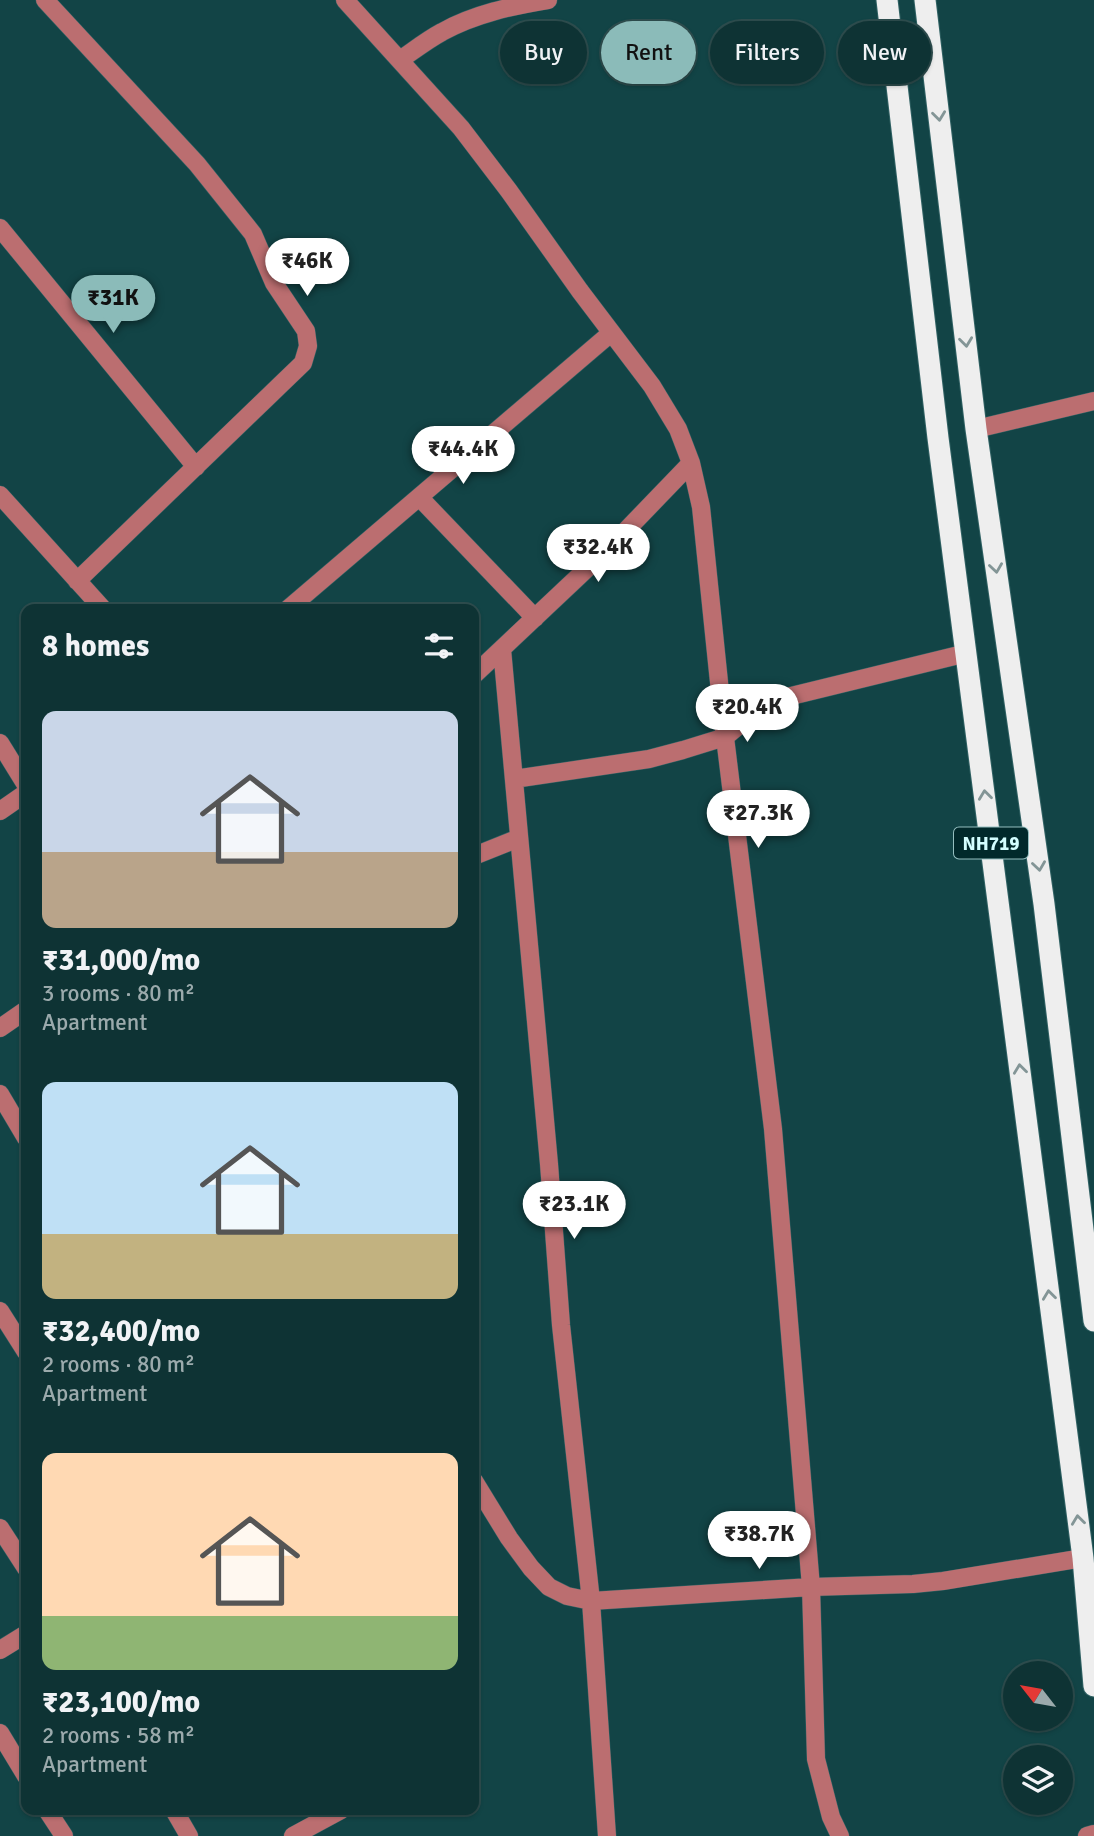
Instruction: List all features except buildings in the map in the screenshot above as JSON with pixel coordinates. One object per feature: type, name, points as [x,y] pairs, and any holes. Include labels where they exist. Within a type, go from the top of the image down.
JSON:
[{"type":"highway","name":"NH719","points":[[887,0],[938,439],[1083,1558],[1094,1686]]},
{"type":"highway","name":"NH719","points":[[928,1],[976,429],[1044,904],[1094,1321]]},
{"type":"street","points":[[44,0],[197,164],[253,234],[274,283],[306,331],[307,346],[303,363],[77,580]]},
{"type":"street","points":[[345,0],[469,139],[509,191],[652,386],[678,429],[691,463],[701,507],[725,737],[772,1129],[811,1587],[817,1759],[831,1817],[840,1836]]},
{"type":"street","points":[[400,60],[441,32],[474,18],[548,0]]},
{"type":"street","points":[[0,228],[196,467]]},
{"type":"street","points":[[294,604],[611,333]]},
{"type":"street","points":[[976,429],[1094,401]]},
{"type":"street","points":[[479,670],[613,544],[691,463]]},
{"type":"street","points":[[0,495],[99,604]]},
{"type":"street","points":[[420,498],[534,618]]},
{"type":"street","points":[[502,649],[550,1164],[561,1325],[591,1601],[607,1836]]},
{"type":"street","points":[[514,779],[649,759],[725,737],[755,712],[783,698],[967,653]]},
{"type":"street","points":[[0,743],[21,777]]},
{"type":"street","points":[[0,811],[21,796]]},
{"type":"street","points":[[479,854],[519,838]]},
{"type":"street","points":[[0,1028],[21,1013]]},
{"type":"street","points":[[0,1094],[21,1130]]},
{"type":"street","points":[[0,1311],[21,1344]]},
{"type":"street","points":[[479,1489],[509,1538],[549,1587],[566,1596],[591,1601],[811,1587],[913,1584],[1083,1558]]},
{"type":"street","points":[[0,1528],[21,1560]]},
{"type":"street","points":[[0,1650],[21,1637]]},
{"type":"street","points":[[0,1733],[21,1768]]},
{"type":"street","points":[[50,1815],[64,1836]]},
{"type":"street","points":[[177,1815],[190,1836]]},
{"type":"street","points":[[293,1836],[332,1815]]},
{"type":"street","points":[[1087,1836],[1094,1834]]}]
